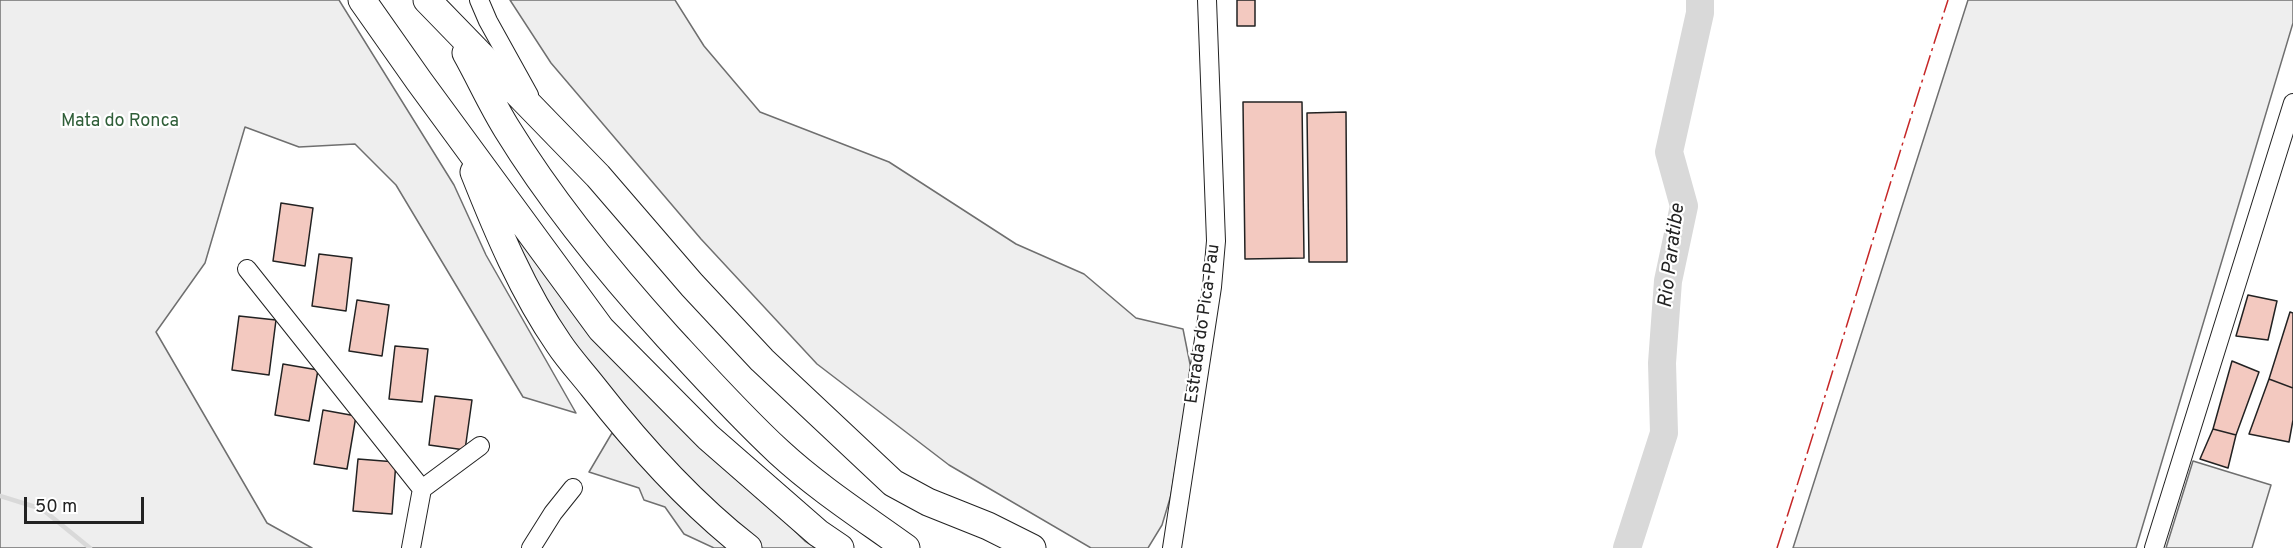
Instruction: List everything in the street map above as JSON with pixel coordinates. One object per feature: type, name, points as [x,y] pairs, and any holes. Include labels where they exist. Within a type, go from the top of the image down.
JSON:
[{"type":"highway","points":[[362,0],[602,329],[708,437],[818,533],[840,548]]},
{"type":"highway","points":[[427,0],[553,128],[762,360],[893,483],[928,502],[988,526],[1032,548]]},
{"type":"highway","points":[[453,28],[507,128],[548,192],[642,308],[715,389],[780,453],[832,495],[906,548]]},
{"type":"highway","points":[[458,132],[510,256],[559,344],[654,460],[696,502],[748,548]]},
{"type":"street","points":[[479,0],[529,96],[553,128]]},
{"type":"street","name":"Estrada do Pica-Pau","points":[[1171,545],[1212,286],[1216,241],[1207,0]]},
{"type":"street","points":[[2154,548],[2293,103]]},
{"type":"street","points":[[247,269],[422,489]]},
{"type":"street","points":[[411,548],[422,489],[480,446]]},
{"type":"street","points":[[531,548],[553,513],[573,488]]},
{"type":"green space","name":"Mata do Ronca","points":[[0,0],[339,0],[454,185],[486,255],[576,413],[523,397],[396,185],[355,144],[299,147],[245,127],[205,263],[156,332],[267,523],[312,548],[0,548]]},
{"type":"green space","points":[[510,0],[675,0],[704,46],[760,112],[889,162],[1016,244],[1084,274],[1136,318],[1183,329],[1191,369],[1171,495],[1162,525],[1148,548],[1091,548],[949,465],[817,364],[701,239],[551,63]]},
{"type":"green space","points":[[1968,0],[2293,0],[2293,23],[2136,548],[1793,548]]},
{"type":"green space","points":[[496,207],[633,373],[805,541],[816,548],[762,548],[633,427],[560,337]]},
{"type":"green space","points":[[612,433],[730,548],[714,548],[684,534],[665,507],[644,500],[639,488],[589,472]]},
{"type":"green space","points":[[2193,461],[2271,485],[2252,548],[2166,548]]},
{"type":"building","points":[[1237,0],[1255,0],[1255,26],[1237,26]]},
{"type":"building","points":[[1243,102],[1302,102],[1304,258],[1245,259]]},
{"type":"building","points":[[1346,112],[1347,262],[1309,262],[1307,113]]},
{"type":"building","points":[[281,203],[313,208],[305,266],[273,261]]},
{"type":"building","points":[[319,254],[352,258],[346,311],[312,306]]},
{"type":"building","points":[[2248,295],[2277,301],[2268,340],[2236,336]]},
{"type":"building","points":[[357,300],[389,305],[382,356],[349,351]]},
{"type":"building","points":[[2290,312],[2293,313],[2293,388],[2269,379]]},
{"type":"building","points":[[239,316],[276,320],[269,375],[232,370]]},
{"type":"building","points":[[395,346],[428,349],[422,402],[389,399]]},
{"type":"building","points":[[2232,361],[2259,372],[2236,435],[2213,429]]},
{"type":"building","points":[[283,364],[318,370],[309,421],[275,415]]},
{"type":"building","points":[[2269,379],[2293,388],[2293,420],[2289,442],[2249,434]]},
{"type":"building","points":[[435,396],[472,400],[465,450],[429,445]]},
{"type":"building","points":[[323,410],[356,416],[347,469],[314,464]]},
{"type":"building","points":[[2213,429],[2236,435],[2228,468],[2200,459]]},
{"type":"building","points":[[358,459],[396,462],[392,514],[353,511]]},
{"type":"waterway","name":"Rio Paratibe","points":[[1627,548],[1664,433],[1662,363],[1668,281],[1684,206],[1669,152],[1700,13],[1700,0]]},
{"type":"waterway","points":[[0,496],[42,509],[90,548]]},
{"type":"power","points":[[1777,548],[1948,0]]}]
